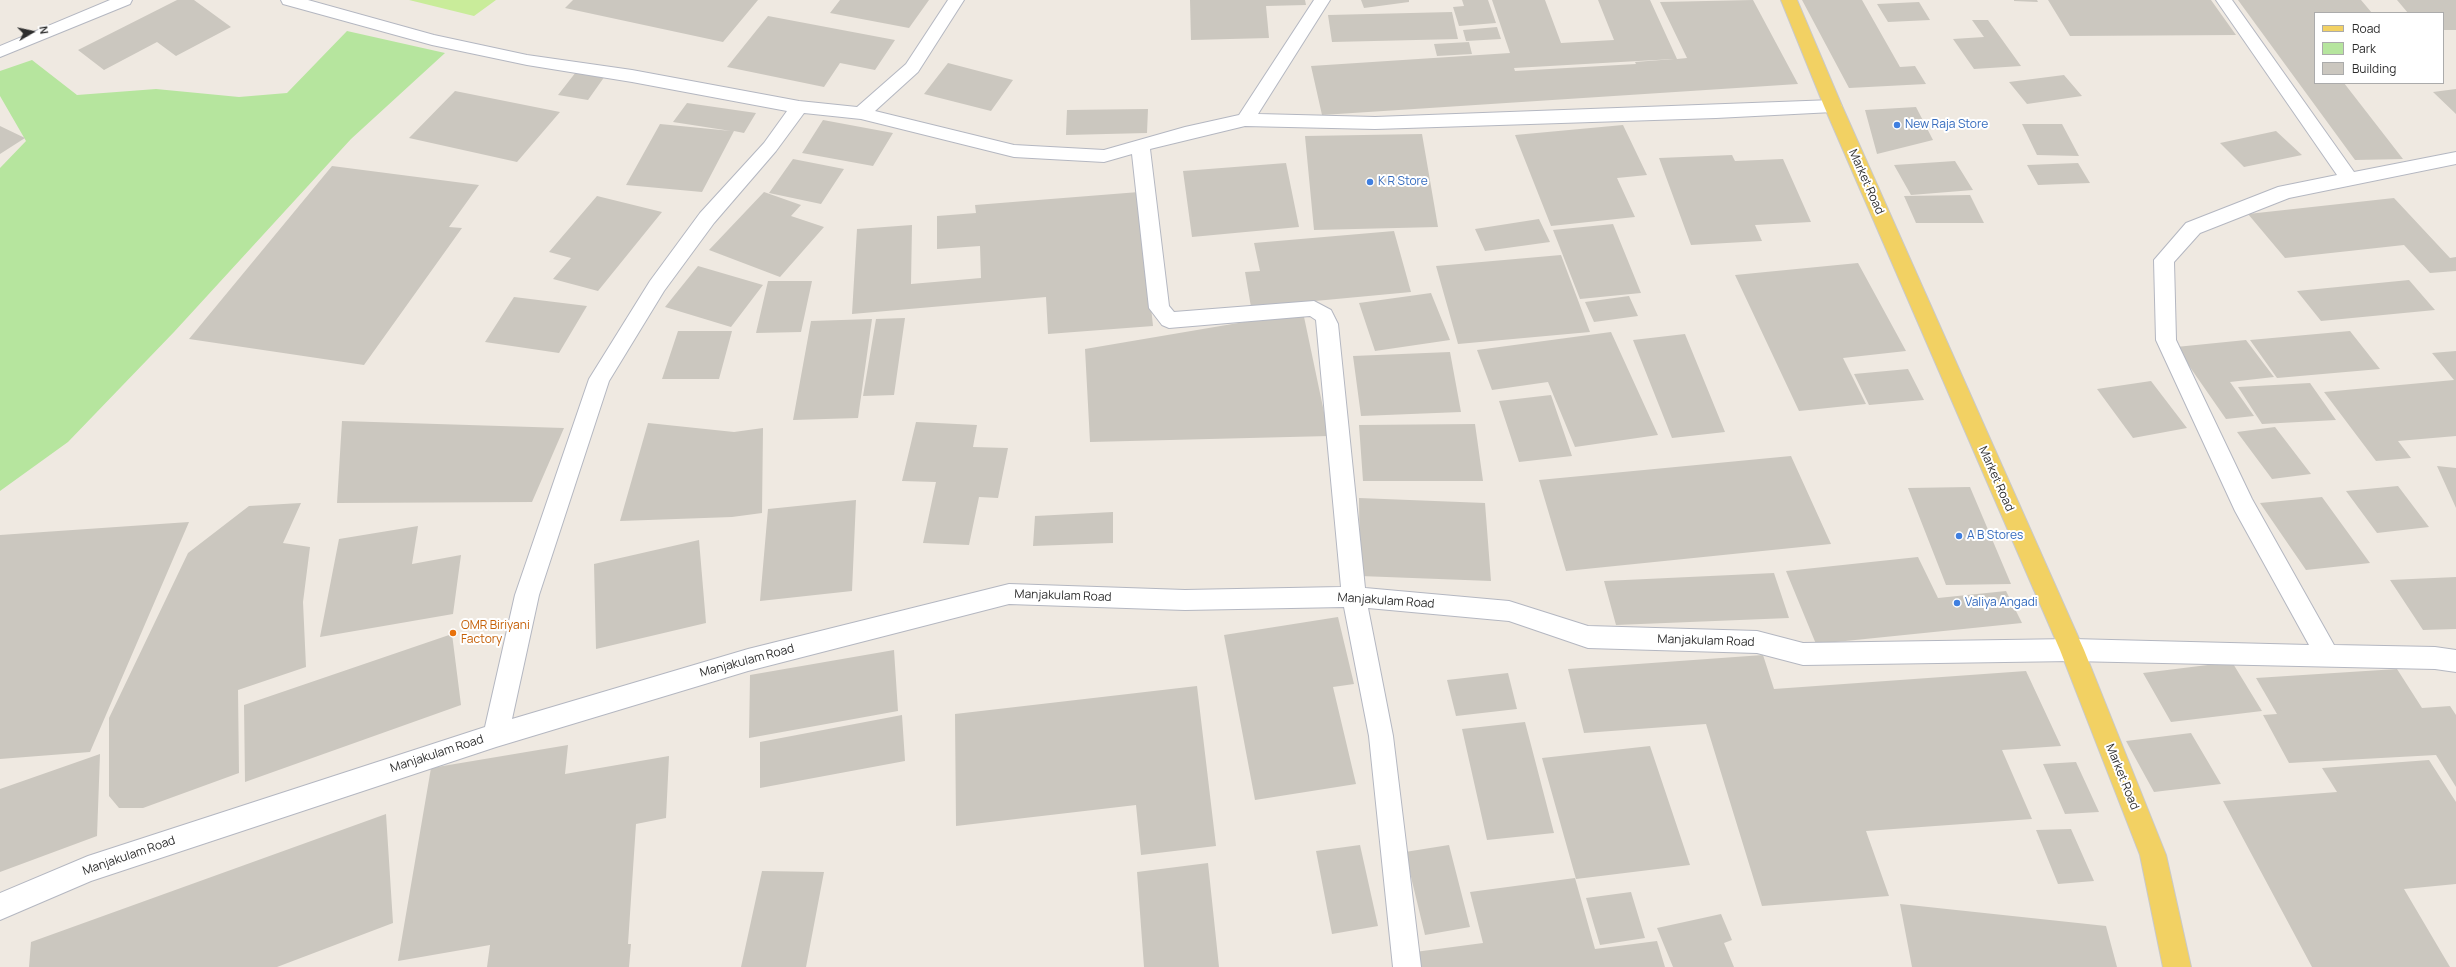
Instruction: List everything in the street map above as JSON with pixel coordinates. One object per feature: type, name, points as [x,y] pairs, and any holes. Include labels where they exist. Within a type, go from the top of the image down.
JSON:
[{"type":"main road","name":"Market Road","points":[[1789,0],[1833,106],[2072,650],[2153,856],[2177,967]]},
{"type":"street","points":[[0,52],[124,0]]},
{"type":"street","points":[[288,0],[432,40],[527,60],[632,76],[799,107],[861,113],[1014,151],[1104,156],[1140,145],[1245,120],[1375,123],[1716,112],[1833,106]]},
{"type":"street","points":[[861,113],[912,68],[956,0]]},
{"type":"street","points":[[1245,120],[1322,0]]},
{"type":"street","points":[[2224,0],[2349,179]]},
{"type":"street","points":[[496,735],[527,595],[599,379],[657,286],[707,218],[770,147],[799,107]]},
{"type":"street","points":[[1140,145],[1160,308],[1169,320],[1314,308],[1324,315],[1328,324],[1354,598],[1381,736],[1407,967]]},
{"type":"street","points":[[2328,657],[2243,504],[2166,340],[2164,260],[2192,228],[2285,192],[2456,158]]},
{"type":"street","name":"Manjakulam Road","points":[[0,907],[88,869],[496,735],[748,660],[1009,594],[1185,600],[1354,598],[1509,611],[1588,637],[1757,642],[1803,654],[2072,650],[2328,657],[2436,658],[2456,661]]},
{"type":"green space","points":[[409,0],[496,0],[474,16]]},
{"type":"green space","points":[[347,31],[445,53],[351,139],[174,332],[68,442],[0,491],[0,168],[26,141],[0,96],[0,71],[32,60],[77,95],[156,89],[239,97],[287,93]]},
{"type":"building","points":[[177,0],[194,0],[231,27],[176,56],[157,42],[104,70],[78,50]]},
{"type":"building","points":[[573,0],[758,0],[723,42],[565,8]]},
{"type":"building","points":[[840,0],[929,0],[909,28],[830,13]]},
{"type":"building","points":[[1190,0],[1305,0],[1306,5],[1266,6],[1269,38],[1191,40]]},
{"type":"building","points":[[1361,0],[1409,0],[1409,2],[1364,8]]},
{"type":"building","points":[[1462,0],[1488,0],[1496,23],[1459,26],[1453,7],[1464,6]]},
{"type":"building","points":[[1492,0],[1545,0],[1561,43],[1614,40],[1598,0],[1650,0],[1677,59],[1687,58],[1660,2],[1753,0],[1798,84],[1322,115],[1311,66],[1510,53]],"holes":[[[1674,59],[1635,62],[1636,64],[1515,71],[1514,68]]]},
{"type":"building","points":[[1802,0],[1862,0],[1900,67],[1915,66],[1926,84],[1849,88]]},
{"type":"building","points":[[2037,0],[2038,2],[2014,1]]},
{"type":"building","points":[[2048,0],[2211,0],[2236,35],[2070,36]]},
{"type":"building","points":[[2238,0],[2361,0],[2371,12],[2314,12],[2314,84],[2345,84],[2403,159],[2355,160]]},
{"type":"building","points":[[2397,0],[2456,0],[2456,30],[2444,30],[2444,12],[2407,12]]},
{"type":"building","points":[[1919,2],[1930,20],[1888,22],[1877,4]]},
{"type":"building","points":[[1452,12],[1458,39],[1332,42],[1328,15]]},
{"type":"building","points":[[768,16],[895,40],[875,70],[840,63],[824,87],[727,67]]},
{"type":"building","points":[[1972,20],[1988,20],[2021,66],[1974,69],[1953,39],[1984,37]]},
{"type":"building","points":[[1497,27],[1501,39],[1466,41],[1463,30]]},
{"type":"building","points":[[1469,42],[1472,54],[1437,56],[1434,44]]},
{"type":"building","points":[[948,63],[1013,80],[991,111],[924,94]]},
{"type":"building","points":[[576,72],[605,76],[588,100],[558,95]]},
{"type":"building","points":[[2064,75],[2082,96],[2027,104],[2009,82]]},
{"type":"building","points":[[2456,89],[2456,114],[2433,92]]},
{"type":"building","points":[[455,91],[560,112],[517,162],[409,138]]},
{"type":"building","points":[[687,103],[756,113],[744,133],[734,131],[702,192],[626,185],[660,124],[731,131],[673,122]]},
{"type":"building","name":"New Raja Store","points":[[1916,107],[1933,140],[1877,154],[1865,110]]},
{"type":"building","points":[[1148,109],[1147,133],[1066,135],[1067,110]]},
{"type":"building","points":[[823,120],[893,133],[873,166],[802,153]]},
{"type":"building","points":[[2022,124],[2062,124],[2079,156],[2037,155]]},
{"type":"building","points":[[1623,125],[1647,175],[1617,178],[1635,217],[1551,226],[1515,135]]},
{"type":"building","points":[[0,126],[25,138],[0,154]]},
{"type":"building","points":[[2276,131],[2302,155],[2244,167],[2220,143]]},
{"type":"building","name":"K R Store","points":[[1422,134],[1438,227],[1314,230],[1305,136]]},
{"type":"building","points":[[1732,155],[1735,161],[1783,159],[1811,222],[1755,225],[1762,241],[1691,245],[1659,158]]},
{"type":"building","points":[[793,159],[844,169],[821,204],[769,193]]},
{"type":"building","points":[[1955,161],[1973,190],[1911,195],[1894,165]]},
{"type":"building","points":[[1286,163],[1299,227],[1192,237],[1183,171]]},
{"type":"building","points":[[2078,163],[2090,183],[2038,185],[2027,165]]},
{"type":"building","points":[[332,166],[479,185],[449,227],[462,228],[364,365],[189,339]]},
{"type":"building","points":[[764,192],[801,205],[791,216],[824,227],[780,277],[709,250]]},
{"type":"building","points":[[1139,192],[1153,326],[1048,334],[1046,297],[852,314],[857,229],[912,225],[911,284],[981,278],[980,246],[937,249],[937,216],[976,213],[975,205]]},
{"type":"building","points":[[1970,195],[1984,223],[1916,223],[1904,196]]},
{"type":"building","points":[[597,196],[662,212],[598,291],[553,279],[571,258],[549,252]]},
{"type":"building","points":[[2394,198],[2450,258],[2456,257],[2456,271],[2430,273],[2404,245],[2285,258],[2248,214]]},
{"type":"building","points":[[1539,219],[1550,242],[1485,251],[1475,229]]},
{"type":"building","points":[[1613,224],[1641,293],[1580,299],[1553,230]]},
{"type":"building","points":[[1394,231],[1411,292],[1251,307],[1245,272],[1260,271],[1254,243]]},
{"type":"building","points":[[1561,255],[1590,332],[1458,344],[1436,266]]},
{"type":"building","points":[[1858,263],[1906,351],[1843,358],[1866,404],[1799,411],[1735,275]]},
{"type":"building","points":[[698,266],[763,285],[731,327],[665,307]]},
{"type":"building","points":[[2409,280],[2435,310],[2321,321],[2297,291]]},
{"type":"building","points":[[768,281],[812,281],[801,332],[756,333]]},
{"type":"building","points":[[1431,293],[1450,340],[1375,351],[1359,303]]},
{"type":"building","points":[[1629,296],[1638,316],[1594,322],[1585,302]]},
{"type":"building","points":[[514,297],[587,306],[559,353],[485,342]]},
{"type":"building","points":[[1303,312],[1329,436],[1090,442],[1085,349]]},
{"type":"building","points":[[905,318],[894,395],[863,396],[876,319]]},
{"type":"building","points":[[872,319],[858,418],[793,420],[811,321]]},
{"type":"building","points":[[678,331],[732,331],[719,379],[662,379]]},
{"type":"building","points":[[2350,331],[2380,369],[2277,378],[2250,340]]},
{"type":"building","points":[[1611,332],[1658,435],[1575,447],[1548,382],[1492,390],[1477,350]]},
{"type":"building","points":[[1685,334],[1725,432],[1672,438],[1633,340]]},
{"type":"building","points":[[2246,340],[2274,377],[2230,382],[2254,416],[2226,419],[2176,347]]},
{"type":"building","points":[[2456,351],[2456,436],[2398,441],[2411,458],[2376,461],[2324,392],[2454,380],[2432,353]]},
{"type":"building","points":[[1450,352],[1461,412],[1361,416],[1353,356]]},
{"type":"building","points":[[1908,369],[1924,400],[1869,405],[1854,374]]},
{"type":"building","points":[[2151,381],[2187,428],[2133,438],[2097,389]]},
{"type":"building","points":[[2310,383],[2336,420],[2262,424],[2238,387]]},
{"type":"building","points":[[1551,395],[1572,456],[1519,462],[1499,401]]},
{"type":"building","points":[[342,421],[564,428],[532,502],[337,503]]},
{"type":"building","points":[[916,422],[977,425],[973,447],[1008,448],[998,498],[979,497],[969,545],[923,543],[936,482],[902,481]]},
{"type":"building","points":[[648,423],[734,432],[763,428],[762,513],[732,517],[620,521]]},
{"type":"building","points":[[1475,424],[1483,481],[1363,481],[1359,425]]},
{"type":"building","points":[[2275,427],[2311,474],[2272,479],[2237,432]]},
{"type":"building","points":[[1791,456],[1831,544],[1566,571],[1539,480]]},
{"type":"building","points":[[2437,466],[2456,468],[2456,508]]},
{"type":"building","points":[[2398,486],[2429,527],[2377,533],[2346,491]]},
{"type":"building","name":"A B Stores","points":[[1970,487],[2011,584],[1946,585],[1908,488]]},
{"type":"building","points":[[2322,497],[2370,563],[2306,570],[2260,503]]},
{"type":"building","points":[[1359,498],[1485,503],[1491,581],[1360,576]]},
{"type":"building","points":[[856,500],[852,591],[760,601],[768,509]]},
{"type":"building","points":[[301,503],[283,543],[310,547],[303,602],[306,667],[238,690],[239,773],[143,808],[119,808],[109,796],[109,718],[188,553],[249,506]]},
{"type":"building","points":[[1113,512],[1113,543],[1033,546],[1035,516]]},
{"type":"building","points":[[189,522],[90,752],[0,759],[0,535]]},
{"type":"building","points":[[418,526],[412,564],[461,555],[453,614],[320,637],[339,539]]},
{"type":"building","points":[[699,540],[706,623],[596,649],[594,564]]},
{"type":"building","points":[[1918,557],[1938,598],[2006,591],[2022,623],[1816,644],[1786,571]]},
{"type":"building","points":[[1774,573],[1789,618],[1616,625],[1604,581]]},
{"type":"building","points":[[2456,577],[2456,629],[2423,630],[2390,580]]},
{"type":"building","points":[[1338,617],[1354,684],[1333,687],[1356,784],[1255,800],[1224,635]]},
{"type":"building","points":[[452,634],[461,705],[245,782],[244,705]]},
{"type":"building","points":[[894,650],[898,711],[749,738],[750,675]]},
{"type":"building","points":[[1763,655],[1774,689],[2026,671],[2061,746],[2002,750],[2032,819],[1866,831],[1889,896],[1762,906],[1706,724],[1584,733],[1568,669]]},
{"type":"building","points":[[2232,662],[2262,711],[2171,722],[2143,673]]},
{"type":"building","points":[[2397,669],[2422,708],[2450,706],[2456,715],[2456,787],[2436,755],[2289,763],[2263,715],[2277,714],[2256,678]]},
{"type":"building","points":[[1508,673],[1517,709],[1456,716],[1447,680]]},
{"type":"building","points":[[1197,686],[1216,846],[1141,855],[1136,805],[956,826],[955,714]]},
{"type":"building","points":[[902,715],[905,761],[760,788],[760,742]]},
{"type":"building","points":[[1525,722],[1554,833],[1487,840],[1462,729]]},
{"type":"building","points":[[2191,733],[2221,784],[2154,792],[2126,741]]},
{"type":"building","points":[[568,745],[565,774],[669,756],[666,818],[636,824],[628,944],[631,944],[629,967],[487,967],[490,945],[398,961],[431,768]]},
{"type":"building","points":[[1650,746],[1690,865],[1576,879],[1542,758]]},
{"type":"building","points":[[100,754],[97,836],[0,872],[0,789]]},
{"type":"building","points":[[2429,760],[2456,802],[2456,884],[2404,889],[2450,967],[2312,967],[2223,801],[2337,792],[2322,768]]},
{"type":"building","points":[[2076,762],[2099,812],[2065,814],[2043,764]]},
{"type":"building","points":[[386,814],[393,923],[277,967],[29,967],[31,942]]},
{"type":"building","points":[[2071,829],[2094,881],[2058,884],[2036,830]]},
{"type":"building","points":[[1360,845],[1378,926],[1332,934],[1316,851]]},
{"type":"building","points":[[1449,845],[1470,927],[1425,935],[1405,852]]},
{"type":"building","points":[[1208,863],[1219,967],[1144,967],[1137,872]]},
{"type":"building","points":[[762,871],[824,872],[806,967],[741,967]]},
{"type":"building","points":[[1575,878],[1595,949],[1657,941],[1665,967],[1418,967],[1415,952],[1483,943],[1470,892]]},
{"type":"building","points":[[1631,892],[1645,938],[1600,945],[1586,898]]},
{"type":"building","points":[[1900,904],[2106,926],[2117,967],[1912,967]]},
{"type":"building","points":[[1721,914],[1732,940],[1724,943],[1734,967],[1673,967],[1657,928]]},
{"type":"place","name":"New Raja Store","points":[[1897,125]]},
{"type":"place","name":"K R Store","points":[[1370,182]]},
{"type":"place","name":"A B Stores","points":[[1959,536]]},
{"type":"place","name":"Valiya Angadi","points":[[1957,603]]},
{"type":"place","name":"OMR Biriyani Factory","points":[[453,633]]}]
